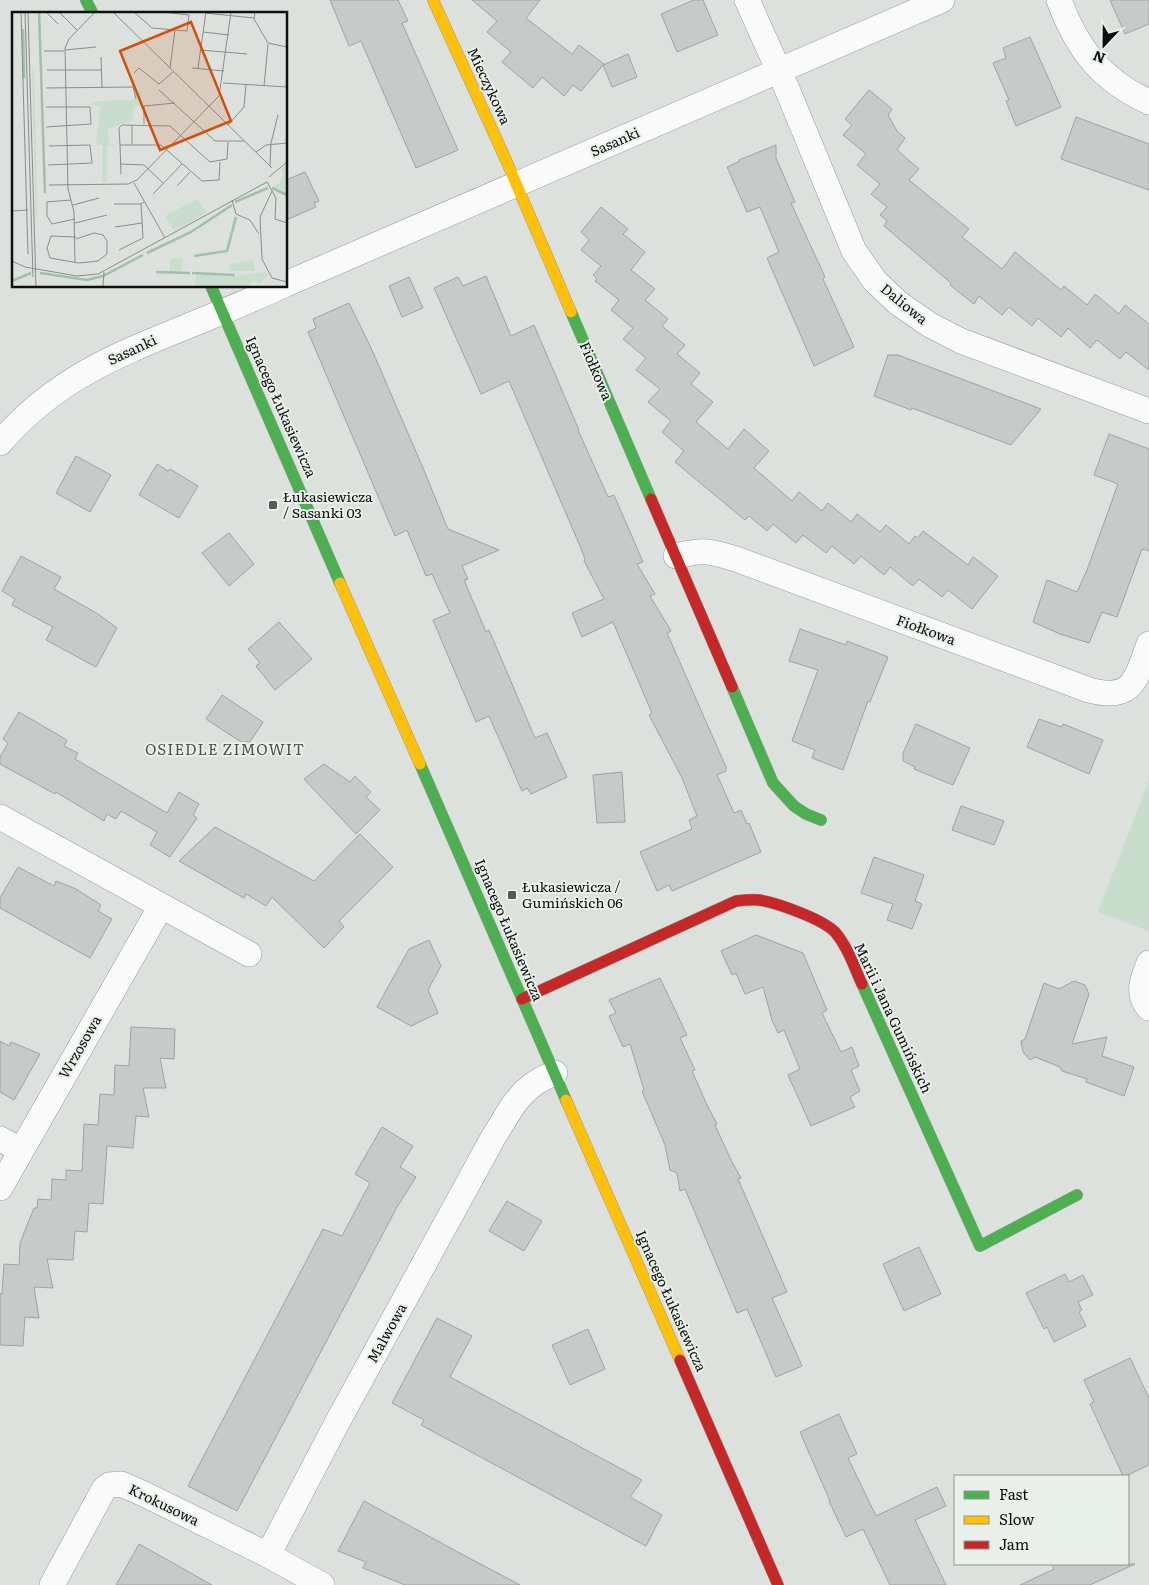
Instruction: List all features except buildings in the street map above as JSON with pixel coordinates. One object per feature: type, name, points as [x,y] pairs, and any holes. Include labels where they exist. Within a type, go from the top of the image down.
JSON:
[{"type":"street","points":[[86,0],[91,12]]},
{"type":"street","name":"Mieczykowa","points":[[433,0],[517,185]]},
{"type":"street","name":"Daliowa","points":[[747,0],[779,71],[854,251],[875,281],[898,303],[930,325],[961,341],[1149,411]]},
{"type":"street","name":"Sasanki","points":[[288,283],[942,0]]},
{"type":"street","points":[[1059,0],[1067,23],[1079,44],[1095,64],[1112,80],[1149,102]]},
{"type":"street","name":"Fiołkowa","points":[[517,185],[773,783],[782,796],[793,806],[807,815],[821,820]]},
{"type":"street","name":"Ignacego Łukasiewicza","points":[[212,288],[778,1585]]},
{"type":"street","name":"Sasanki","points":[[0,443],[32,410],[60,388],[88,371],[159,337],[277,288]]},
{"type":"street","name":"Fiołkowa","points":[[676,556],[696,551],[707,551],[727,556],[1103,694],[1115,694],[1124,691],[1132,683],[1138,674],[1149,644]]},
{"type":"street","points":[[0,817],[249,954]]},
{"type":"street","name":"Marii i Jana Gumińskich","points":[[522,999],[736,901],[748,899],[762,900],[819,921],[839,937],[980,1246],[1077,1194]]},
{"type":"street","name":"Wrzosowa","points":[[0,1188],[11,1145],[161,906]]},
{"type":"street","points":[[1149,963],[1141,987],[1142,996],[1149,1008]]},
{"type":"street","name":"Malwowa","points":[[268,1556],[338,1421],[494,1136],[524,1091],[535,1082],[555,1073]]},
{"type":"street","name":"Krokusowa","points":[[52,1585],[104,1489],[109,1485],[121,1484],[144,1494],[268,1556]]},
{"type":"street","points":[[268,1556],[322,1585]]},
{"type":"green space","points":[[1149,780],[1149,931],[1098,912]]},
{"type":"traffic: fast","points":[[86,0],[92,12]]},
{"type":"traffic: fast","points":[[212,288],[340,583]]},
{"type":"traffic: fast","points":[[571,312],[651,499]]},
{"type":"traffic: fast","points":[[732,687],[773,783],[794,806],[806,814],[821,820]]},
{"type":"traffic: fast","points":[[420,764],[566,1100]]},
{"type":"traffic: fast","points":[[862,984],[980,1246],[1077,1195]]},
{"type":"traffic: slow","points":[[433,0],[506,160],[571,312]]},
{"type":"traffic: slow","points":[[340,583],[420,764]]},
{"type":"traffic: slow","points":[[566,1100],[680,1360]]},
{"type":"traffic: jam","points":[[651,499],[732,687]]},
{"type":"traffic: jam","points":[[522,999],[736,901],[751,900],[759,900],[788,908],[829,927],[844,944],[862,984]]},
{"type":"traffic: jam","points":[[680,1360],[778,1585]]},
{"type":"place","name":"Łukasiewicza / Sasanki 03","points":[[273,505]]},
{"type":"place","name":"Łukasiewicza / Gumińskich 06","points":[[512,895]]},
{"type":"district","name":"OSIEDLE ZIMOWIT","points":[[225,750]]}]
